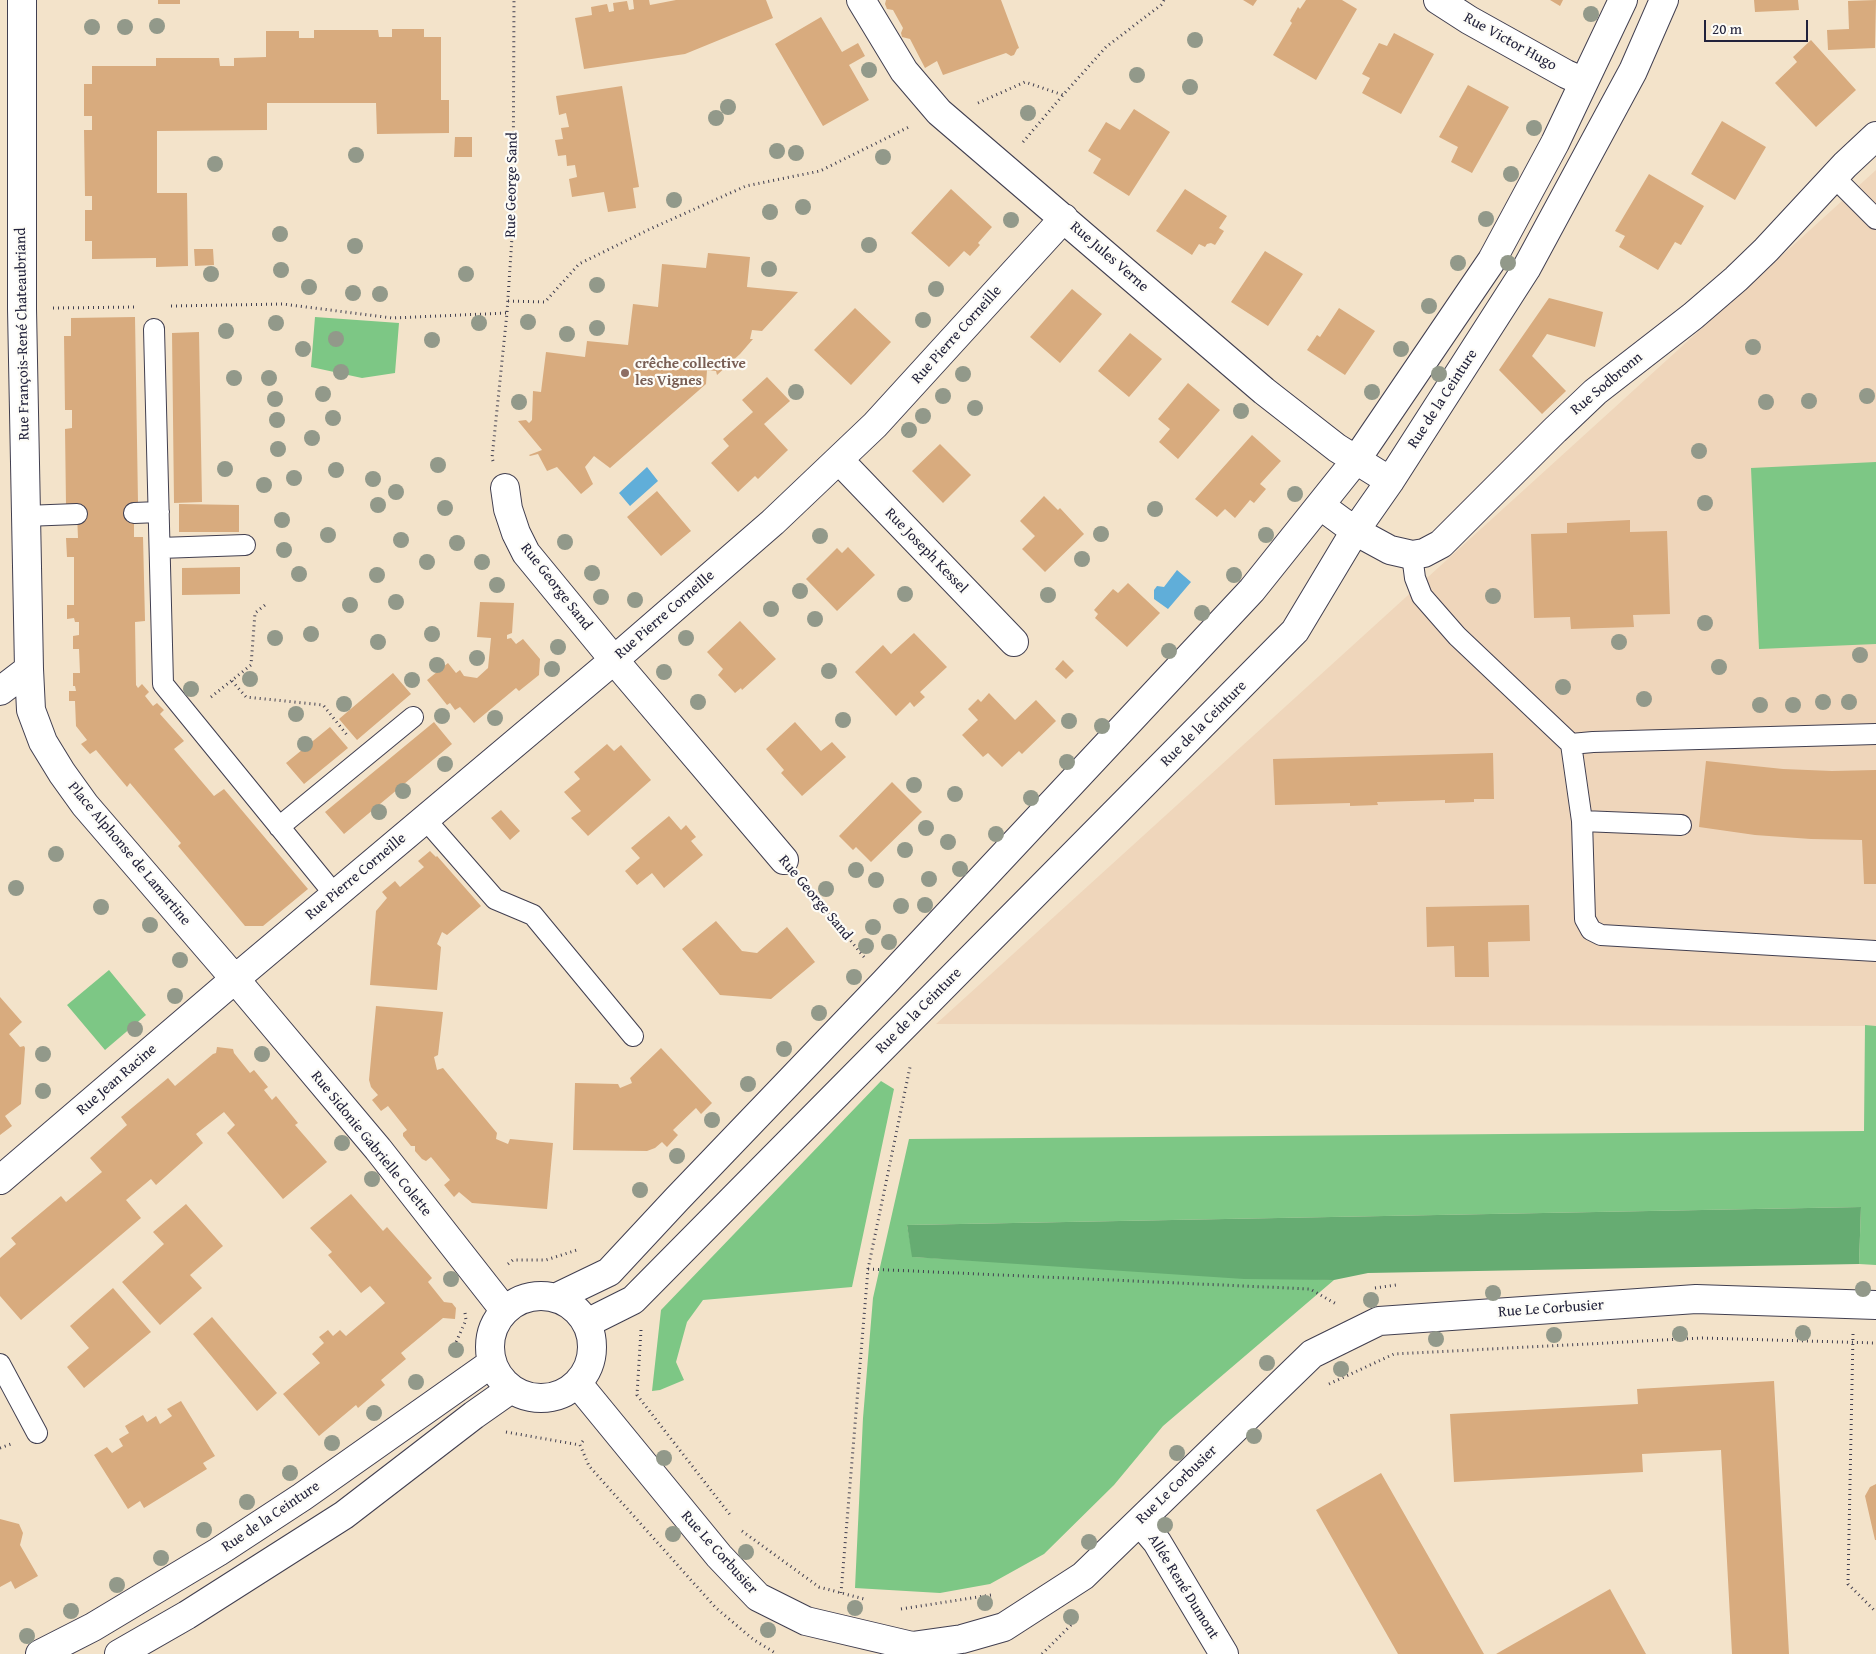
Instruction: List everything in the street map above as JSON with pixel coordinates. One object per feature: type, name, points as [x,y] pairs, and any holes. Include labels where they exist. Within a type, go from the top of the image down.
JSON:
[{"type":"street","name":"Rue François-René Chateaubriand","points":[[22,0],[22,308],[28,668]]},
{"type":"street","name":"Rue Jules Verne","points":[[860,0],[904,71],[939,112],[1264,390],[1356,460],[1390,481]]},
{"type":"street","name":"Rue Victor Hugo","points":[[1438,0],[1494,34],[1584,82]]},
{"type":"street","points":[[555,1298],[609,1272],[677,1198],[886,982],[1252,590],[1356,460],[1492,260],[1523,205],[1623,0]]},
{"type":"street","name":"Rue de la Ceinture","points":[[587,1323],[633,1300],[1296,631],[1355,531],[1390,481],[1526,269],[1633,71],[1664,0]]},
{"type":"street","name":"Rue Sodbronn","points":[[1412,555],[1424,553],[1441,544],[1595,392],[1693,316],[1736,279],[1876,136]]},
{"type":"street","name":"Rue Pierre Corneille","points":[[235,979],[614,660],[772,522],[875,425],[1064,218]]},
{"type":"street","name":"Rue Joseph Kessel","points":[[839,460],[1014,642]]},
{"type":"street","name":"Rue George Sand","points":[[505,488],[508,509],[516,533],[526,553],[784,860]]},
{"type":"street","points":[[1321,506],[1355,531],[1390,550],[1412,555]]},
{"type":"street","points":[[0,691],[28,668]]},
{"type":"street","name":"Place Alphonse de Lamartine","points":[[28,668],[31,710],[43,742],[62,773],[85,805],[235,979]]},
{"type":"street","name":"Rue Jean Racine","points":[[0,1180],[235,979]]},
{"type":"street","name":"Rue Sidonie Gabrielle Colette","points":[[235,979],[378,1149],[505,1310]]},
{"type":"street","points":[[537,1296],[555,1298],[573,1307],[587,1323],[593,1344],[589,1366],[578,1384],[563,1394],[546,1399],[528,1397],[511,1389],[500,1378],[492,1363],[490,1344],[494,1326],[505,1310],[520,1301],[537,1296]]},
{"type":"street","name":"Rue Le Corbusier","points":[[578,1384],[719,1556],[758,1597],[806,1621],[912,1646],[962,1639],[1004,1627],[1083,1576],[1312,1354],[1379,1321],[1696,1299],[1863,1304]]},
{"type":"street","name":"Rue de la Ceinture","points":[[40,1654],[93,1627],[218,1552],[302,1498],[492,1363]]},
{"type":"street","points":[[119,1654],[187,1615],[344,1515],[474,1415],[511,1389]]},
{"type":"street","name":"Allée René Dumont","points":[[1140,1522],[1157,1542],[1224,1654]]},
{"type":"lane","points":[[1834,177],[1876,219]]},
{"type":"lane","points":[[154,329],[163,684],[335,895]]},
{"type":"lane","points":[[134,513],[159,512]]},
{"type":"lane","points":[[26,516],[77,514]]},
{"type":"lane","points":[[160,548],[245,545]]},
{"type":"lane","points":[[1412,555],[1415,578],[1422,596],[1457,636],[1571,744],[1582,821],[1585,919],[1591,930],[1600,935],[1876,951]]},
{"type":"lane","points":[[279,827],[413,718]]},
{"type":"lane","points":[[1571,744],[1876,734]]},
{"type":"lane","points":[[425,819],[495,899],[532,914],[633,1036]]},
{"type":"lane","points":[[1582,821],[1681,825]]},
{"type":"lane","points":[[0,1364],[37,1432]]},
{"type":"path","name":"Rue George Sand","points":[[505,488],[492,458],[507,313],[513,222],[514,0]]},
{"type":"path","points":[[1001,167],[1106,47],[1161,5],[1164,0]]},
{"type":"path","points":[[508,301],[546,302],[579,264],[650,229],[746,186],[820,171],[939,112],[975,104],[1025,82],[1063,95]]},
{"type":"path","points":[[167,306],[283,304],[392,318],[507,313]]},
{"type":"path","points":[[22,308],[138,307]]},
{"type":"path","points":[[188,715],[251,665],[254,613],[265,605]]},
{"type":"path","points":[[232,681],[246,697],[323,705],[365,756]]},
{"type":"path","name":"Rue George Sand","points":[[784,860],[886,982]]},
{"type":"path","points":[[842,1593],[868,1269],[911,1065]]},
{"type":"path","points":[[512,1260],[546,1260],[581,1248]]},
{"type":"path","points":[[868,1269],[1310,1289],[1338,1305]]},
{"type":"path","points":[[1370,1290],[1377,1286],[1397,1285]]},
{"type":"path","points":[[633,1300],[640,1316],[642,1336],[637,1395],[731,1517]]},
{"type":"path","points":[[1330,1309],[1346,1301]]},
{"type":"path","points":[[1863,1304],[1853,1342],[1848,1584],[1876,1612]]},
{"type":"path","points":[[447,1359],[466,1320],[465,1312]]},
{"type":"path","points":[[1324,1386],[1394,1354],[1702,1338],[1876,1343]]},
{"type":"path","points":[[504,1432],[580,1445]]},
{"type":"path","points":[[737,1524],[742,1531],[819,1587],[867,1600]]},
{"type":"path","points":[[900,1609],[993,1595]]},
{"type":"path","points":[[1042,1654],[1080,1617]]},
{"type":"shaded area","points":[[1876,170],[1876,1026],[936,1024]]},
{"type":"green space","points":[[315,317],[399,323],[395,373],[362,378],[311,367]]},
{"type":"green space","points":[[1876,462],[1876,644],[1759,649],[1751,468]]},
{"type":"green space","points":[[109,970],[146,1015],[105,1050],[67,1005]]},
{"type":"green space","points":[[1865,1025],[1876,1026],[1876,1265],[1859,1264],[1861,1207],[907,1225],[913,1257],[1334,1280],[1163,1426],[1114,1485],[1044,1554],[990,1584],[940,1593],[855,1588],[863,1418],[873,1298],[909,1139],[1864,1131]]},
{"type":"green space","points":[[881,1081],[894,1089],[852,1287],[703,1300],[687,1322],[676,1362],[684,1380],[660,1390],[652,1391],[661,1310]]},
{"type":"green space","points":[[1861,1207],[1859,1264],[1368,1273],[1334,1280],[1244,1279],[912,1257],[907,1225]]},
{"type":"water","points":[[647,467],[658,481],[630,506],[619,493]]},
{"type":"water","points":[[1177,570],[1191,582],[1168,609],[1154,599],[1154,590],[1157,586],[1164,587]]},
{"type":"building","points":[[158,0],[180,0],[180,4],[158,4]]},
{"type":"building","points":[[633,0],[649,0],[650,5],[676,0],[766,0],[773,18],[685,54],[584,69],[575,18],[592,15],[591,7],[607,4],[609,12],[614,11],[613,3],[627,1],[629,10],[634,9]]},
{"type":"building","points":[[886,0],[1001,0],[1019,48],[1014,55],[1011,56],[1006,53],[943,75],[937,61],[925,68],[910,39],[902,37],[903,28],[893,10],[887,9]]},
{"type":"building","points":[[1243,0],[1257,0],[1253,6]]},
{"type":"building","points":[[1306,0],[1342,0],[1357,9],[1316,80],[1273,55],[1292,23],[1290,21],[1298,7],[1300,9]]},
{"type":"building","points":[[1550,0],[1563,0],[1560,6]]},
{"type":"building","points":[[1754,0],[1798,0],[1799,10],[1755,12]]},
{"type":"building","points":[[1876,0],[1875,48],[1828,50],[1827,30],[1849,29],[1848,1]]},
{"type":"building","points":[[821,17],[842,52],[858,43],[865,56],[849,65],[869,100],[823,126],[775,44]]},
{"type":"building","points":[[392,29],[424,29],[424,37],[441,37],[441,100],[449,100],[449,133],[377,134],[376,103],[267,103],[267,130],[157,131],[157,193],[187,193],[188,266],[156,267],[156,258],[92,259],[92,241],[85,241],[85,210],[92,210],[92,196],[85,196],[84,130],[92,130],[92,116],[84,116],[84,84],[92,84],[92,66],[156,66],[156,58],[219,58],[220,66],[234,66],[234,58],[266,57],[266,31],[299,31],[299,38],[314,38],[314,30],[378,30],[379,37],[392,37]]},
{"type":"building","points":[[1394,33],[1434,54],[1401,114],[1362,93],[1370,78],[1362,74],[1379,43],[1387,46]]},
{"type":"building","points":[[1811,40],[1856,90],[1816,127],[1775,83],[1797,62],[1793,57]]},
{"type":"building","points":[[1468,85],[1509,107],[1472,173],[1451,162],[1458,147],[1439,137]]},
{"type":"building","points":[[622,86],[639,187],[633,188],[636,208],[608,212],[604,192],[572,197],[569,179],[577,177],[575,165],[567,166],[566,155],[558,156],[555,140],[563,139],[561,128],[569,127],[566,113],[559,115],[556,96]]},
{"type":"building","points":[[1134,109],[1170,132],[1129,196],[1093,173],[1101,159],[1088,151],[1106,122],[1120,130]]},
{"type":"building","points":[[1722,121],[1766,147],[1735,200],[1691,174]]},
{"type":"building","points":[[455,137],[472,137],[472,157],[454,157]]},
{"type":"building","points":[[1649,174],[1704,206],[1681,245],[1675,242],[1658,270],[1619,247],[1625,236],[1615,231]]},
{"type":"building","points":[[951,189],[992,227],[970,256],[964,251],[949,267],[911,233]]},
{"type":"building","points":[[1185,189],[1227,216],[1219,228],[1224,231],[1215,245],[1211,243],[1205,247],[1199,244],[1192,255],[1156,231]]},
{"type":"building","points":[[194,249],[213,249],[214,265],[195,266]]},
{"type":"building","points":[[1265,251],[1303,274],[1268,326],[1231,302]]},
{"type":"building","name":"crêche collective les Vignes","points":[[708,253],[750,257],[747,287],[798,292],[762,331],[752,330],[750,339],[753,339],[740,354],[717,375],[716,371],[707,370],[706,384],[610,468],[594,456],[585,467],[593,484],[581,494],[557,467],[547,471],[538,454],[529,455],[542,450],[518,421],[526,420],[529,423],[532,420],[533,391],[541,392],[546,352],[585,357],[587,341],[628,345],[633,304],[658,307],[662,264],[706,268]]},
{"type":"building","points":[[1072,289],[1102,314],[1060,363],[1030,337]]},
{"type":"building","points":[[1549,298],[1603,312],[1595,347],[1547,334],[1532,356],[1566,391],[1542,414],[1499,370]]},
{"type":"building","points":[[855,308],[891,342],[851,385],[814,350]]},
{"type":"building","points":[[1339,308],[1375,331],[1345,375],[1307,350],[1317,335],[1320,337]]},
{"type":"building","points":[[135,317],[138,503],[134,504],[134,537],[143,537],[145,621],[135,622],[136,685],[138,688],[142,684],[149,692],[145,696],[153,706],[157,703],[164,710],[160,714],[184,741],[174,749],[214,796],[224,789],[308,889],[263,926],[245,926],[178,846],[181,843],[130,783],[127,787],[96,750],[90,754],[81,744],[87,740],[76,726],[75,701],[69,701],[69,691],[76,691],[75,686],[73,686],[73,673],[80,673],[79,649],[73,649],[73,636],[79,635],[79,622],[75,622],[74,618],[67,619],[67,605],[74,605],[74,557],[67,557],[66,538],[78,538],[77,514],[66,505],[65,429],[72,428],[72,410],[65,410],[64,336],[71,336],[71,318]]},
{"type":"building","points":[[199,332],[202,502],[174,503],[172,333]]},
{"type":"building","points":[[1130,333],[1162,359],[1129,397],[1098,371]]},
{"type":"building","points":[[767,377],[790,401],[764,424],[788,450],[758,479],[755,476],[738,492],[711,463],[729,446],[723,439],[753,412],[742,400]]},
{"type":"building","points":[[1188,383],[1220,410],[1178,459],[1159,442],[1170,429],[1158,419]]},
{"type":"building","points":[[1252,435],[1281,461],[1260,484],[1266,489],[1254,503],[1250,500],[1235,518],[1225,509],[1217,517],[1195,499]]},
{"type":"building","points":[[940,444],[971,475],[943,503],[912,471]]},
{"type":"building","points":[[657,491],[691,531],[661,556],[627,517]]},
{"type":"building","points":[[1044,496],[1058,510],[1060,508],[1084,534],[1045,572],[1022,549],[1035,536],[1020,521]]},
{"type":"building","points":[[179,504],[239,505],[239,532],[179,532]]},
{"type":"building","points":[[1630,520],[1630,532],[1667,531],[1670,614],[1633,615],[1634,627],[1571,629],[1570,617],[1534,618],[1531,534],[1567,533],[1567,523]]},
{"type":"building","points":[[848,547],[875,575],[837,611],[806,579],[837,548],[842,553]]},
{"type":"building","points":[[240,567],[240,594],[182,595],[182,568]]},
{"type":"building","points":[[1128,583],[1160,613],[1127,647],[1095,618],[1098,614],[1094,610],[1113,589],[1118,593]]},
{"type":"building","points":[[480,602],[514,603],[512,633],[507,635],[507,639],[511,638],[516,644],[523,639],[540,659],[539,675],[519,691],[516,688],[474,723],[460,707],[455,710],[450,703],[447,705],[427,680],[448,663],[456,673],[460,670],[464,676],[477,678],[488,668],[491,638],[477,637]]},
{"type":"building","points":[[740,621],[776,659],[742,690],[741,688],[735,693],[718,675],[723,669],[707,652]]},
{"type":"building","points":[[914,633],[947,667],[920,692],[925,697],[914,707],[910,702],[896,716],[855,672],[883,645],[891,654]]},
{"type":"building","points":[[1063,660],[1074,671],[1066,679],[1055,669]]},
{"type":"building","points":[[393,673],[411,694],[357,740],[339,719]]},
{"type":"building","points":[[989,693],[1015,720],[1036,700],[1056,721],[1022,754],[1019,751],[1002,767],[988,753],[983,757],[962,735],[978,720],[968,709],[978,699],[981,702]]},
{"type":"building","points":[[434,722],[452,744],[344,834],[325,812]]},
{"type":"building","points":[[795,722],[821,751],[832,742],[846,757],[802,796],[781,773],[784,770],[766,749]]},
{"type":"building","points":[[330,727],[348,748],[304,784],[286,763]]},
{"type":"building","points":[[607,744],[614,751],[621,745],[651,780],[588,836],[571,818],[581,811],[564,792],[580,779],[574,772]]},
{"type":"building","points":[[1493,753],[1494,799],[1474,799],[1474,802],[1445,803],[1445,800],[1377,802],[1378,805],[1350,806],[1350,803],[1275,805],[1273,759]]},
{"type":"building","points":[[1706,761],[1783,769],[1876,770],[1876,884],[1864,884],[1862,840],[1755,835],[1699,827]]},
{"type":"building","points":[[892,782],[922,812],[871,862],[856,847],[853,850],[839,836]]},
{"type":"building","points":[[501,810],[520,831],[510,840],[491,818]]},
{"type":"building","points":[[669,816],[681,830],[686,825],[696,837],[691,841],[703,855],[664,888],[652,873],[637,885],[625,871],[640,858],[631,848]]},
{"type":"building","points":[[430,851],[437,856],[481,906],[447,935],[442,932],[437,944],[441,947],[437,990],[370,985],[376,911],[387,898],[382,892],[395,881],[400,887],[424,867],[418,861]]},
{"type":"building","points":[[1529,905],[1530,941],[1488,942],[1489,977],[1455,977],[1454,946],[1427,947],[1426,907]]},
{"type":"building","points":[[716,921],[742,951],[757,953],[787,927],[815,962],[771,999],[720,995],[682,949]]},
{"type":"building","points":[[0,997],[22,1022],[9,1034],[20,1047],[24,1046],[25,1048],[21,1104],[5,1116],[12,1126],[0,1135]]},
{"type":"building","points":[[376,1006],[443,1012],[438,1055],[434,1057],[437,1070],[443,1068],[497,1133],[496,1139],[508,1144],[510,1139],[553,1143],[547,1209],[472,1203],[459,1192],[454,1197],[444,1185],[450,1180],[431,1157],[426,1161],[415,1151],[415,1146],[411,1146],[403,1136],[403,1133],[407,1130],[388,1106],[381,1111],[372,1100],[378,1095],[371,1087],[369,1080]]},
{"type":"building","points":[[217,1047],[233,1049],[250,1073],[254,1070],[268,1087],[264,1090],[272,1100],[276,1096],[298,1123],[295,1125],[327,1162],[283,1199],[227,1133],[235,1125],[224,1112],[196,1134],[203,1143],[156,1185],[151,1179],[126,1200],[141,1218],[21,1320],[0,1296],[0,1258],[16,1244],[11,1238],[61,1196],[66,1202],[102,1172],[90,1158],[127,1125],[121,1117],[168,1078],[175,1086],[216,1053]]},
{"type":"building","points":[[661,1048],[712,1103],[701,1114],[696,1108],[673,1130],[678,1135],[667,1147],[662,1142],[655,1148],[647,1151],[573,1150],[575,1083],[618,1084],[620,1088],[632,1083],[630,1078]]},
{"type":"building","points":[[351,1194],[383,1231],[387,1227],[432,1278],[428,1282],[444,1302],[452,1303],[456,1308],[455,1319],[443,1318],[401,1353],[406,1359],[381,1380],[385,1385],[358,1408],[356,1405],[319,1436],[283,1394],[320,1363],[312,1354],[324,1343],[319,1337],[328,1330],[333,1336],[340,1330],[346,1336],[385,1303],[370,1286],[361,1293],[328,1255],[332,1252],[310,1228]]},
{"type":"building","points":[[186,1204],[223,1246],[190,1275],[202,1288],[160,1325],[122,1282],[164,1244],[153,1232]]},
{"type":"building","points":[[113,1288],[151,1332],[84,1388],[67,1367],[89,1348],[70,1326]]},
{"type":"building","points":[[212,1317],[277,1393],[257,1411],[193,1334]]},
{"type":"building","points":[[1774,1381],[1789,1654],[1732,1654],[1721,1450],[1642,1454],[1643,1472],[1454,1482],[1450,1414],[1638,1404],[1637,1389]]},
{"type":"building","points":[[181,1401],[215,1456],[203,1463],[207,1469],[144,1508],[140,1501],[128,1509],[94,1455],[107,1447],[112,1453],[123,1446],[119,1439],[129,1433],[125,1426],[143,1415],[147,1422],[156,1416],[160,1424],[172,1416],[167,1409]]},
{"type":"building","points":[[1381,1473],[1484,1654],[1398,1654],[1316,1510]]},
{"type":"building","points":[[1876,1484],[1875,1540],[1865,1496],[1870,1487]]},
{"type":"building","points":[[0,1519],[19,1524],[23,1533],[20,1545],[38,1576],[15,1589],[11,1581],[0,1587]]},
{"type":"building","points":[[1610,1589],[1646,1654],[1496,1654]]},
{"type":"place","name":"crêche collective les Vignes","points":[[625,373]]}]
